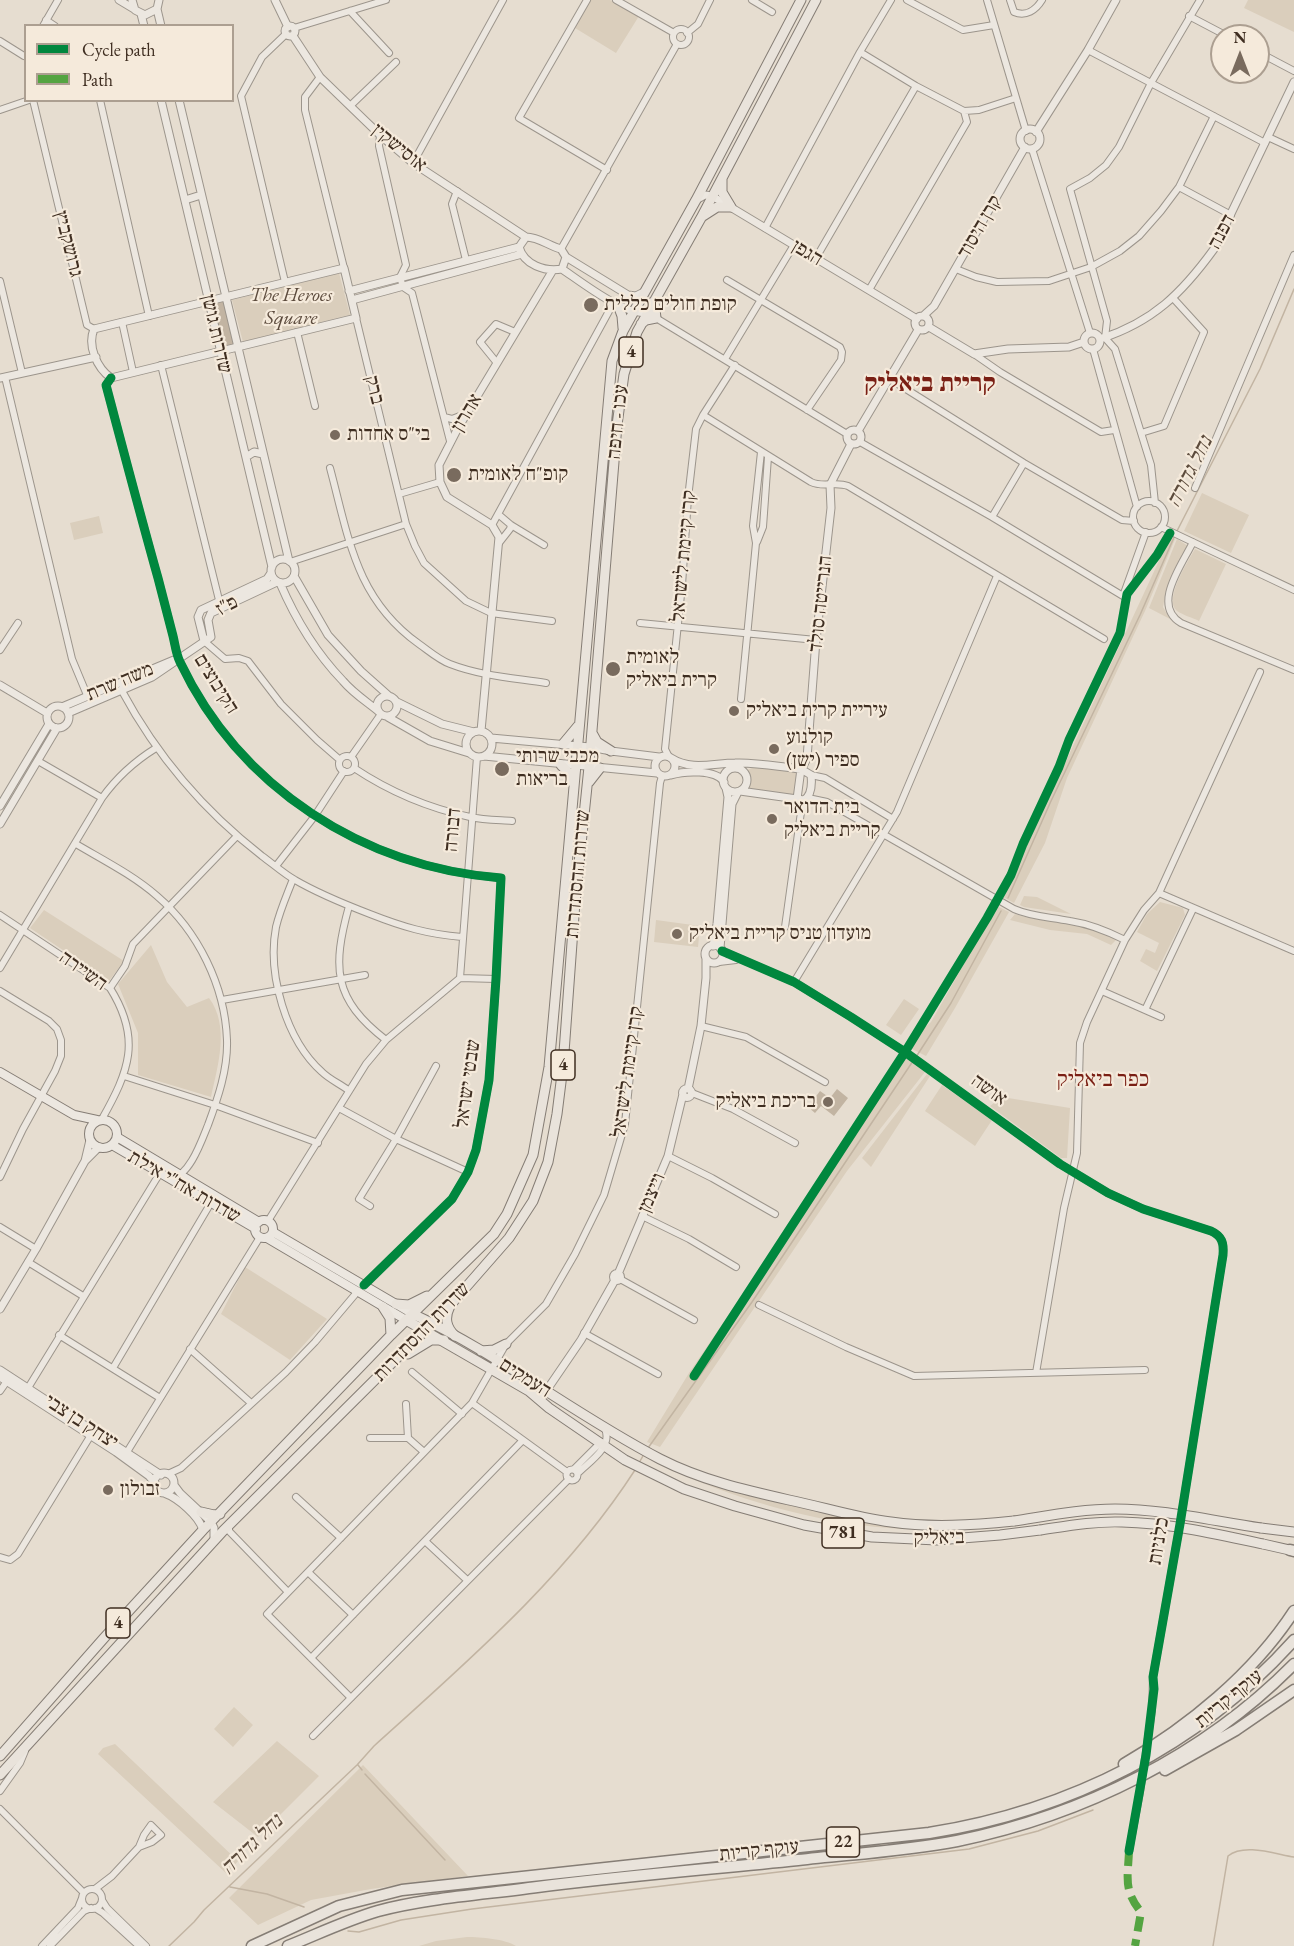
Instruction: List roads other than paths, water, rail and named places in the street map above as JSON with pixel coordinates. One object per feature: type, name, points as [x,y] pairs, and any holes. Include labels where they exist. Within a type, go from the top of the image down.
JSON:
[{"type":"highway","points":[[1041,1807],[1117,1768],[1184,1724],[1239,1676],[1283,1628],[1294,1611]]},
{"type":"highway","name":"עוקף קריות","points":[[252,1946],[339,1906],[402,1890],[929,1833],[985,1823],[1041,1807],[1130,1769],[1184,1736],[1260,1676],[1294,1640]]},
{"type":"highway","name":"עוקף קריות","points":[[288,1946],[358,1918],[406,1905],[514,1890],[939,1844],[1007,1829],[1068,1810],[1135,1780],[1212,1733],[1263,1693],[1294,1664]]},
{"type":"highway","points":[[1068,1810],[1171,1768],[1236,1730],[1294,1690]]},
{"type":"highway","points":[[299,1946],[358,1918]]},
{"type":"main road","name":"עכו - חיפה","points":[[577,746],[612,361],[623,331],[696,200],[801,0]]},
{"type":"main road","name":"עכו - חיפה","points":[[590,747],[624,374],[641,324],[652,315],[654,300],[701,218],[816,0]]},
{"type":"main road","points":[[723,176],[722,192],[731,207]]},
{"type":"main road","points":[[701,218],[717,207],[731,207]]},
{"type":"main road","points":[[616,303],[622,316],[623,331]]},
{"type":"main road","points":[[563,744],[575,732],[579,724]]},
{"type":"main road","points":[[591,731],[597,742],[611,751]]},
{"type":"main road","name":"4","points":[[575,766],[577,746]]},
{"type":"main road","name":"4","points":[[589,767],[590,747]]},
{"type":"main road","points":[[561,765],[570,776],[573,788]]},
{"type":"main road","name":"שדרות ההסתדרות","points":[[0,1756],[211,1522],[391,1335],[494,1234],[507,1214],[533,1155],[549,1067],[575,766]]},
{"type":"main road","name":"שדרות ההסתדרות","points":[[0,1775],[229,1524],[453,1302],[509,1238],[533,1201],[548,1162],[557,1114],[589,767]]},
{"type":"main road","points":[[587,787],[592,776],[600,768]]},
{"type":"main road","points":[[0,1072],[74,1115],[89,1130],[90,1140],[99,1147],[114,1141],[117,1132],[110,1121],[74,1115]]},
{"type":"main road","points":[[89,1130],[99,1120]]},
{"type":"main road","name":"שדרות אח\"י אילת","points":[[114,1141],[181,1175],[213,1199],[264,1230],[361,1288],[396,1304],[410,1317]]},
{"type":"main road","name":"שדרות אח\"י אילת","points":[[114,1141],[160,1173],[213,1199]]},
{"type":"main road","name":"שדרות אח\"י אילת","points":[[361,1288],[383,1307],[429,1327]]},
{"type":"main road","points":[[396,1304],[412,1304],[435,1292]]},
{"type":"main road","points":[[453,1302],[446,1318],[449,1329],[455,1336]]},
{"type":"main road","points":[[383,1307],[391,1321],[391,1335]]},
{"type":"main road","name":"העמקים","points":[[429,1327],[455,1336],[481,1352],[493,1364],[602,1445]]},
{"type":"main road","name":"העמקים","points":[[429,1327],[444,1340],[546,1391],[610,1433]]},
{"type":"main road","points":[[388,1367],[427,1341],[444,1340]]},
{"type":"main road","points":[[481,1352],[494,1350],[506,1344]]},
{"type":"main road","name":"ביאליק","points":[[610,1433],[661,1460],[702,1478],[882,1521],[945,1526],[1014,1521],[1092,1510],[1125,1509],[1294,1532]]},
{"type":"main road","name":"ביאליק","points":[[602,1445],[655,1476],[698,1494],[751,1511],[856,1535],[938,1540],[1094,1523],[1133,1522],[1194,1531],[1293,1551]]},
{"type":"main road","points":[[201,1512],[211,1515],[220,1514]]},
{"type":"main road","points":[[0,1782],[51,1717]]},
{"type":"street","points":[[44,23],[58,0]]},
{"type":"street","points":[[118,0],[138,12],[150,14],[159,3]]},
{"type":"street","points":[[132,0],[143,24]]},
{"type":"street","name":"אוסישקין","points":[[275,0],[290,31],[320,77],[380,135],[413,163],[526,237],[536,238],[561,249]]},
{"type":"street","points":[[285,282],[241,96],[262,57],[290,31],[386,0]]},
{"type":"street","points":[[413,163],[503,0]]},
{"type":"street","points":[[587,0],[519,118],[607,170]]},
{"type":"street","points":[[687,33],[698,24],[710,0]]},
{"type":"street","points":[[752,0],[772,12]]},
{"type":"street","points":[[765,228],[860,52],[891,0]]},
{"type":"street","points":[[907,0],[963,30],[994,25]]},
{"type":"street","points":[[987,0],[1026,130]]},
{"type":"street","points":[[1010,0],[1014,12],[1020,14],[1038,7],[1042,0]]},
{"type":"street","points":[[1036,132],[1088,50],[1116,0]]},
{"type":"street","points":[[1093,349],[1102,339],[1107,321],[1070,189],[1090,178],[1106,165],[1129,130],[1151,83],[1200,0]]},
{"type":"street","points":[[621,1],[674,33]]},
{"type":"street","points":[[159,3],[161,24]]},
{"type":"street","points":[[350,11],[389,53]]},
{"type":"street","points":[[1189,16],[1210,27]]},
{"type":"street","points":[[674,33],[681,29],[687,33]]},
{"type":"street","points":[[674,33],[674,40],[677,44]]},
{"type":"street","points":[[677,44],[682,45],[686,42],[687,33]]},
{"type":"street","points":[[0,41],[24,57]]},
{"type":"street","points":[[644,292],[636,296],[628,295],[566,257],[561,249],[677,44]]},
{"type":"street","points":[[1088,50],[1214,116],[1267,140],[1294,149]]},
{"type":"street","points":[[860,52],[916,86],[964,111],[978,110],[1016,98]]},
{"type":"street","points":[[1270,58],[1294,71]]},
{"type":"street","points":[[350,106],[396,62]]},
{"type":"street","name":"ברק","points":[[320,77],[305,97],[305,110],[406,524],[415,546],[424,563],[466,601],[491,613],[552,621]]},
{"type":"street","name":"דפנה","points":[[1102,339],[1135,326],[1157,312],[1196,273],[1214,249],[1294,82]]},
{"type":"street","points":[[816,258],[916,86]]},
{"type":"street","points":[[0,110],[25,102]]},
{"type":"street","name":"גרושקביץ","points":[[31,102],[87,325],[94,329],[90,337],[96,357]]},
{"type":"street","points":[[100,102],[149,316]]},
{"type":"street","name":"שדרות גושן","points":[[161,102],[271,570]]},
{"type":"street","name":"שדרות גושן","points":[[179,102],[290,561]]},
{"type":"street","points":[[869,290],[966,124],[967,116],[964,111]]},
{"type":"street","points":[[956,269],[997,282],[1048,281],[1091,267],[1120,251],[1139,236],[1179,186],[1214,116]]},
{"type":"street","points":[[1028,148],[1039,142],[1040,137],[1032,130],[1026,130],[1021,140],[1028,148],[1090,333]]},
{"type":"street","points":[[380,135],[379,146],[406,265],[400,278],[403,287],[412,293],[450,441]]},
{"type":"street","name":"קרן היסוד","points":[[929,324],[934,306],[1028,148]]},
{"type":"street","points":[[1179,186],[1231,215]]},
{"type":"street","points":[[457,191],[452,204],[466,261]]},
{"type":"street","points":[[185,200],[201,195]]},
{"type":"street","points":[[696,200],[705,195],[712,195]]},
{"type":"street","name":"הגפן","points":[[712,195],[929,324]]},
{"type":"street","points":[[521,250],[526,237]]},
{"type":"street","points":[[724,359],[794,245]]},
{"type":"street","points":[[349,291],[466,261],[521,250]]},
{"type":"street","points":[[521,250],[540,267],[553,270],[562,269],[633,312],[652,315],[847,434]]},
{"type":"street","points":[[352,300],[403,287],[521,250]]},
{"type":"street","points":[[1195,488],[1294,255]]},
{"type":"street","points":[[562,269],[566,257]]},
{"type":"street","points":[[94,329],[344,268]]},
{"type":"street","name":"אהרון","points":[[440,482],[439,465],[450,441],[553,270]]},
{"type":"street","points":[[727,279],[840,347],[841,360],[807,410]]},
{"type":"street","points":[[0,280],[22,373]]},
{"type":"street","points":[[1141,433],[1164,426],[1204,332],[1173,298]]},
{"type":"street","points":[[492,525],[616,303]]},
{"type":"street","name":"קרן היסוד","points":[[920,317],[934,306]]},
{"type":"street","points":[[918,330],[915,326],[920,317]]},
{"type":"street","points":[[87,695],[72,659],[2,377],[96,357],[100,370],[111,378],[356,318]]},
{"type":"street","points":[[122,322],[133,372]]},
{"type":"street","points":[[497,363],[480,342],[496,324],[515,332]]},
{"type":"street","points":[[918,330],[923,331],[929,324],[1000,372],[1101,432],[1114,430]]},
{"type":"street","points":[[858,431],[918,330]]},
{"type":"street","points":[[297,332],[315,406]]},
{"type":"street","points":[[1090,333],[1098,334],[1115,350],[1151,465],[1155,503],[1164,514],[1161,527],[1154,532],[1146,532],[1138,528],[1134,521],[1137,507],[1093,349]]},
{"type":"street","points":[[974,354],[1008,349],[1069,347],[1084,342],[1090,333]]},
{"type":"street","points":[[1084,342],[1088,348],[1093,349]]},
{"type":"street","points":[[161,365],[220,604]]},
{"type":"street","name":"קרן קיימת לישראל","points":[[670,758],[665,749],[696,429],[735,365]]},
{"type":"street","name":"הקיבוצים","points":[[111,378],[106,385],[179,660],[202,702],[263,776],[314,817],[392,856],[467,875]]},
{"type":"street","points":[[890,379],[1024,463],[1122,520],[1134,521]]},
{"type":"street","points":[[444,417],[452,419],[466,413]]},
{"type":"street","points":[[703,416],[816,485],[848,486],[1104,639]]},
{"type":"street","points":[[446,427],[451,425],[458,428]]},
{"type":"street","points":[[847,434],[852,430],[858,431]]},
{"type":"street","points":[[858,431],[861,437],[860,442]]},
{"type":"street","points":[[847,434],[847,441],[850,444],[860,442],[992,517],[1123,596],[1146,532]]},
{"type":"street","name":"הנרייטה סולד","points":[[798,799],[802,769],[807,758],[816,640],[831,508],[830,485],[850,444]]},
{"type":"street","points":[[246,457],[254,452],[263,453]]},
{"type":"street","points":[[741,699],[756,543],[753,526],[760,452]]},
{"type":"street","points":[[756,543],[763,527],[768,457]]},
{"type":"street","points":[[992,517],[1024,463]]},
{"type":"street","points":[[330,468],[357,568],[366,586],[394,623],[410,638],[448,663],[487,674],[546,683]]},
{"type":"street","points":[[399,494],[440,482],[447,497],[492,525],[498,533],[487,674],[478,731],[466,741],[469,753]]},
{"type":"street","points":[[1137,507],[1145,502],[1155,503]]},
{"type":"street","points":[[498,514],[511,525],[544,545]]},
{"type":"street","points":[[406,524],[290,561],[277,561],[271,570],[313,643],[343,682],[382,714],[430,741],[480,757],[663,775],[683,772],[714,774],[722,778],[728,796],[718,912],[718,948],[722,957],[717,962],[711,963],[706,959],[706,950],[718,948]]},
{"type":"street","points":[[499,543],[511,525]]},
{"type":"street","points":[[1161,527],[1294,590]]},
{"type":"street","points":[[1193,542],[1168,592],[1169,613],[1181,623],[1294,670]]},
{"type":"street","points":[[290,561],[295,568],[294,576],[328,635],[389,696],[442,724],[478,731],[490,738],[590,747],[670,758],[679,763],[735,768],[762,765]]},
{"type":"street","name":"פ\"ז","points":[[204,641],[211,635],[209,615],[220,604],[267,579],[271,570]]},
{"type":"street","points":[[279,583],[287,583],[294,576]]},
{"type":"street","points":[[794,982],[893,819],[997,576]]},
{"type":"street","name":"פ\"ז","points":[[220,604],[279,583]]},
{"type":"street","points":[[640,622],[816,640]]},
{"type":"street","points":[[0,650],[18,623]]},
{"type":"street","points":[[204,641],[225,659],[239,658],[248,661],[281,704],[340,760]]},
{"type":"street","name":"משה שרת","points":[[68,713],[152,677],[204,641]]},
{"type":"street","name":"משה שרת","points":[[62,707],[87,695],[179,660]]},
{"type":"street","points":[[1036,1373],[1077,1146],[1079,1053],[1087,1022],[1125,940],[1144,910],[1159,893],[1260,672]]},
{"type":"street","points":[[126,680],[122,691],[156,748],[195,795],[237,836],[276,866],[293,879],[349,906],[410,929],[462,937]]},
{"type":"street","points":[[0,685],[47,713]]},
{"type":"street","points":[[382,714],[378,702],[382,697],[389,696]]},
{"type":"street","points":[[351,757],[382,714],[394,713],[397,702]]},
{"type":"street","points":[[0,806],[53,726],[66,724],[68,713],[62,707],[53,706],[47,713],[47,719],[53,726]]},
{"type":"street","points":[[0,824],[38,761],[53,726]]},
{"type":"street","points":[[480,757],[490,751],[490,738]]},
{"type":"street","points":[[0,968],[112,783],[156,748]]},
{"type":"street","points":[[351,757],[346,756],[340,760],[339,766],[348,772],[354,768]]},
{"type":"street","points":[[351,757],[355,763],[354,768]]},
{"type":"street","name":"דבורה","points":[[460,978],[472,818],[480,757]]},
{"type":"street","points":[[659,757],[654,766],[663,775]]},
{"type":"street","points":[[663,775],[675,768],[670,758]]},
{"type":"street","points":[[38,761],[102,798]]},
{"type":"street","points":[[696,765],[735,763],[802,769],[811,775],[825,778],[893,819]]},
{"type":"street","points":[[354,768],[383,788],[428,806],[472,818],[512,820]]},
{"type":"street","points":[[735,768],[726,773],[725,785],[729,791],[792,796],[798,799],[827,802],[1019,911],[1083,923],[1103,929],[1125,940]]},
{"type":"street","points":[[718,948],[732,804],[745,785],[746,778],[744,772],[735,768]]},
{"type":"street","points":[[276,866],[314,817],[344,771]]},
{"type":"street","name":"קרן קיימת לישראל","points":[[311,1658],[267,1614],[472,1403],[506,1344],[546,1304],[575,1254],[604,1195],[626,1124],[660,783],[663,775]]},
{"type":"street","points":[[785,927],[801,812],[812,783],[811,775]]},
{"type":"street","points":[[798,799],[801,812]]},
{"type":"street","points":[[110,988],[125,966],[133,944],[237,836]]},
{"type":"street","points":[[76,844],[136,880],[169,906],[193,937],[207,962],[222,1000],[227,1042],[224,1070],[215,1105],[195,1152],[181,1175],[171,1179]]},
{"type":"street","name":"שבטי ישראל","points":[[164,1474],[181,1468],[315,1342],[361,1288],[452,1199],[468,1172],[476,1150],[489,1080],[501,878],[467,875]]},
{"type":"street","points":[[293,879],[280,910],[274,950],[284,1014],[306,1055],[322,1072],[348,1090]]},
{"type":"street","points":[[1159,893],[1294,951]]},
{"type":"street","points":[[349,906],[339,954],[340,979],[355,1012],[369,1028],[386,1040]]},
{"type":"street","points":[[1145,1010],[1193,909]]},
{"type":"street","name":"השיירה","points":[[0,915],[110,988],[120,1004],[126,1019],[129,1043],[124,1076],[99,1120]]},
{"type":"street","name":"אושה","points":[[718,948],[742,961],[794,982],[912,1057],[1073,1172],[1130,1203],[1211,1231],[1220,1237]]},
{"type":"street","name":"וייצמן","points":[[540,1400],[618,1278],[668,1156],[688,1093],[701,1026],[706,959]]},
{"type":"street","name":"אושה","points":[[717,962],[742,961]]},
{"type":"street","name":"וייצמן","points":[[706,978],[717,962]]},
{"type":"street","points":[[222,1000],[364,975]]},
{"type":"street","points":[[116,1452],[127,1452],[318,1143],[348,1090],[386,1040],[460,978],[496,980]]},
{"type":"street","points":[[0,991],[49,1022],[57,1029],[62,1040],[61,1056],[0,1177]]},
{"type":"street","points":[[1102,991],[1161,1017]]},
{"type":"street","points":[[701,1026],[746,1037],[825,1082]]},
{"type":"street","points":[[370,1206],[359,1199],[396,1139],[435,1066]]},
{"type":"street","points":[[124,1076],[215,1105],[318,1143]]},
{"type":"street","points":[[688,1093],[733,1109],[795,1143]]},
{"type":"street","points":[[339,1108],[396,1139],[468,1172]]},
{"type":"street","points":[[0,1309],[85,1161],[90,1140]]},
{"type":"street","points":[[85,1161],[99,1147]]},
{"type":"street","points":[[668,1156],[775,1214]]},
{"type":"street","points":[[28,1388],[160,1173]]},
{"type":"street","points":[[113,1368],[213,1199]]},
{"type":"street","points":[[642,1216],[736,1267]]},
{"type":"street","points":[[0,1227],[36,1249]]},
{"type":"street","name":"כלניות","points":[[1129,1851],[1152,1710],[1153,1677],[1223,1255],[1220,1237]]},
{"type":"street","points":[[28,1262],[83,1296]]},
{"type":"street","points":[[618,1278],[694,1320]]},
{"type":"street","points":[[759,1305],[846,1347],[914,1376],[1145,1370]]},
{"type":"street","points":[[584,1333],[658,1374]]},
{"type":"street","points":[[59,1335],[160,1398]]},
{"type":"street","points":[[190,1350],[251,1403]]},
{"type":"street","name":"יצחק בן צבי","points":[[0,1370],[149,1476],[155,1483],[156,1489],[173,1497],[198,1520],[204,1530]]},
{"type":"street","points":[[412,1372],[462,1414]]},
{"type":"street","points":[[0,1391],[3,1379]]},
{"type":"street","name":"יצחק בן צבי","points":[[3,1379],[127,1452],[156,1473],[164,1474],[173,1480],[180,1493],[211,1522]]},
{"type":"street","points":[[313,1736],[569,1479],[576,1479],[573,1471],[523,1440],[472,1403]]},
{"type":"street","points":[[406,1404],[408,1438]]},
{"type":"street","points":[[0,1557],[10,1560],[18,1554],[90,1432]]},
{"type":"street","points":[[569,1479],[566,1475],[602,1445],[610,1433]]},
{"type":"street","points":[[370,1438],[408,1438],[424,1452]]},
{"type":"street","points":[[351,1698],[311,1658],[523,1440]]},
{"type":"street","points":[[155,1483],[157,1477],[164,1474]]},
{"type":"street","points":[[164,1493],[170,1491],[174,1485]]},
{"type":"street","points":[[296,1497],[341,1538]]},
{"type":"street","points":[[211,1522],[214,1528],[214,1540]]},
{"type":"street","points":[[229,1524],[229,1531],[288,1592]]},
{"type":"street","points":[[425,1540],[467,1580]]},
{"type":"street","points":[[308,1572],[353,1615]]},
{"type":"street","points":[[0,1791],[20,1763],[25,1751]]},
{"type":"street","points":[[0,1809],[83,1895],[85,1905],[103,1913],[139,1946]]},
{"type":"street","points":[[42,1946],[78,1908],[83,1895],[112,1876],[139,1847]]},
{"type":"street","points":[[50,1946],[84,1911],[99,1905],[112,1876]]},
{"type":"street","points":[[94,1889],[99,1892],[107,1908],[146,1946]]},
{"type":"waterway","name":"נחל גדורה","points":[[1177,531],[1260,369],[1294,289]]},
{"type":"waterway","name":"נחל גדורה","points":[[1008,898],[1175,535]]},
{"type":"waterway","name":"נחל גדורה","points":[[916,1057],[951,1003],[1001,911]]},
{"type":"waterway","points":[[648,1448],[752,1302],[913,1061]]},
{"type":"waterway","points":[[639,1463],[644,1454]]},
{"type":"waterway","points":[[169,1946],[374,1746],[514,1616],[578,1546],[608,1509],[635,1470]]},
{"type":"waterway","name":"נחל גדורה","points":[[358,1765],[362,1770]]},
{"type":"waterway","points":[[365,1774],[445,1860]]},
{"type":"waterway","points":[[348,1931],[359,1932],[401,1920],[472,1909],[969,1849],[1038,1831],[1093,1810]]},
{"type":"waterway","points":[[1213,1946],[1228,1856],[1242,1850],[1251,1850],[1294,1857]]},
{"type":"waterway","points":[[230,1887],[267,1894],[304,1907]]},
{"type":"place","name":"קופת חולים כללית","points":[[591,305]]},
{"type":"place","name":"בי\"ס אחדות","points":[[335,435]]},
{"type":"place","name":"קופ\"ח לאומית","points":[[454,475]]},
{"type":"place","name":"לאומית קרית ביאליק","points":[[613,669]]},
{"type":"place","name":"עיריית קרית ביאליק","points":[[734,711]]},
{"type":"place","name":"קולנוע ספיר (ישן)","points":[[774,749]]},
{"type":"place","name":"מכבי שרותי בריאות","points":[[502,769]]},
{"type":"place","name":"בית הדואר קריית ביאליק","points":[[772,819]]},
{"type":"place","name":"מועדון טניס קריית ביאליק","points":[[677,934]]},
{"type":"place","name":"בריכת ביאליק","points":[[828,1102]]},
{"type":"place","name":"זבולון","points":[[108,1490]]},
{"type":"district","name":"קריית ביאליק","points":[[930,384]]},
{"type":"district","name":"כפר ביאליק","points":[[1103,1080]]},
{"type":"park label","name":"The Heroes Square","points":[[291,308]]}]
